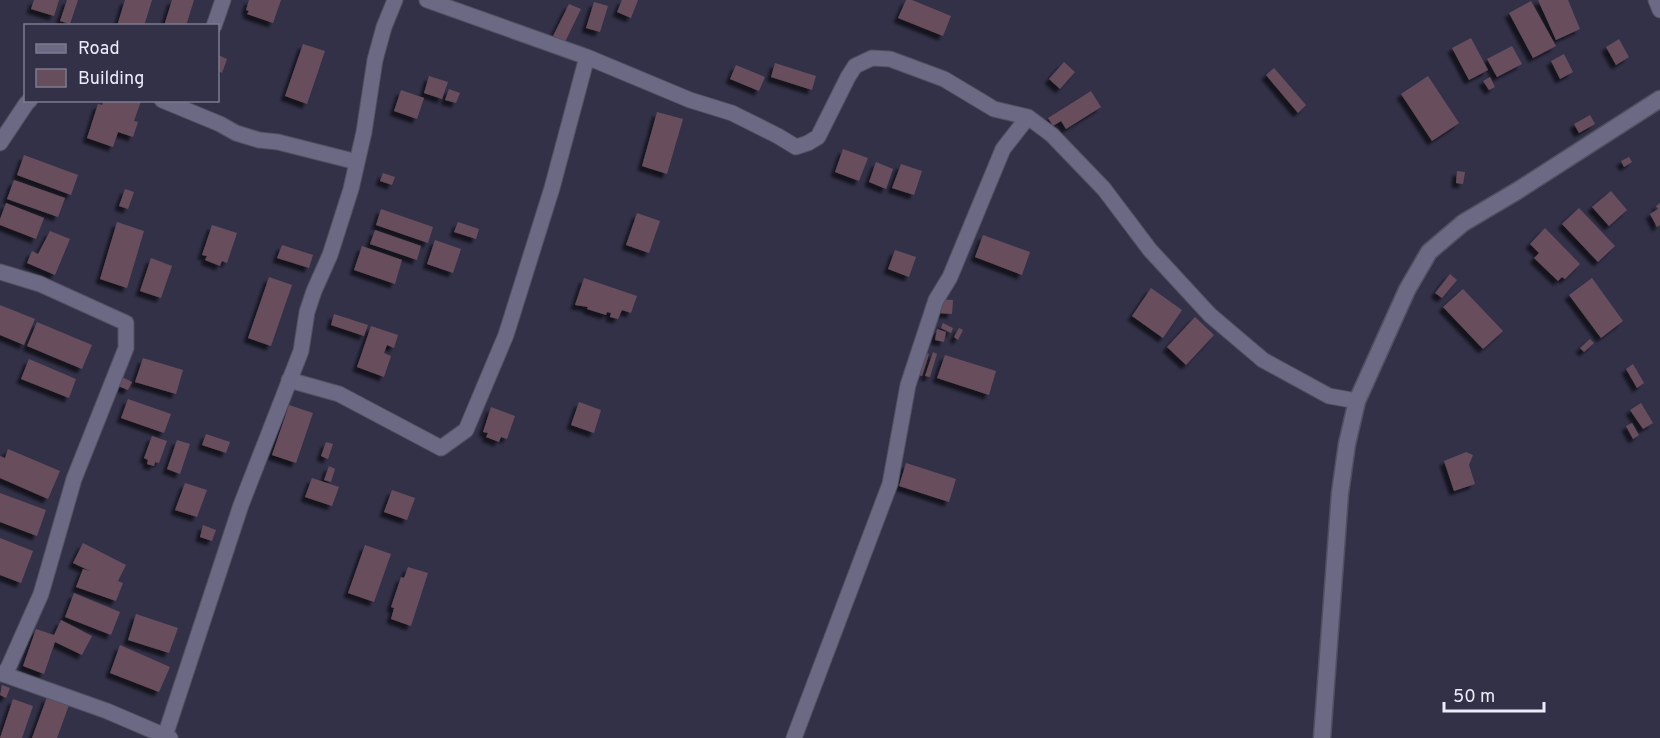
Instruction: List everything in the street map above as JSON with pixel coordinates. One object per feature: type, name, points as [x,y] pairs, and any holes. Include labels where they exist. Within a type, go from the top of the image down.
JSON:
[{"type":"street","points":[[215,24],[223,0]]},
{"type":"street","points":[[0,272],[40,284],[126,323],[126,348],[74,479],[40,594],[3,674],[107,711],[167,737],[241,505],[301,351],[307,312],[330,255],[351,189],[364,132],[375,60],[384,27],[395,0]]},
{"type":"street","points":[[427,0],[587,57],[690,100],[732,113],[796,147],[818,136],[855,66],[872,58],[890,59],[944,79],[994,109],[1028,117],[1052,135],[1104,189],[1150,250],[1210,315],[1263,360],[1329,396],[1356,401]]},
{"type":"street","points":[[1656,0],[1660,10]]},
{"type":"street","points":[[289,380],[339,394],[441,448],[466,430],[506,335],[552,188],[587,57]]},
{"type":"street","points":[[1322,738],[1340,493],[1347,444],[1356,401],[1407,290],[1429,252],[1463,223],[1660,99]]},
{"type":"street","points":[[0,143],[28,102]]},
{"type":"street","points":[[172,102],[187,105],[236,133],[357,162]]},
{"type":"street","points":[[794,738],[890,484],[908,385],[936,300],[950,278],[1002,148],[1028,117]]},
{"type":"building","points":[[34,0],[59,0],[54,16],[31,9]]},
{"type":"building","points":[[67,0],[78,0],[70,24],[60,21]]},
{"type":"building","points":[[125,0],[152,0],[145,24],[118,24]]},
{"type":"building","points":[[172,0],[194,0],[187,24],[165,24]]},
{"type":"building","points":[[249,0],[281,0],[273,23],[247,14]]},
{"type":"building","points":[[622,0],[638,0],[631,18],[617,12]]},
{"type":"building","points":[[906,0],[912,0],[951,16],[943,36],[898,18]]},
{"type":"building","points":[[1538,0],[1568,0],[1580,29],[1556,40]]},
{"type":"building","points":[[1531,1],[1556,46],[1533,58],[1509,13]]},
{"type":"building","points":[[594,2],[608,6],[600,32],[586,28]]},
{"type":"building","points":[[569,4],[581,9],[565,42],[553,36]]},
{"type":"building","points":[[1471,38],[1488,70],[1469,80],[1452,48]]},
{"type":"building","points":[[1619,39],[1629,57],[1616,65],[1606,47]]},
{"type":"building","points":[[303,44],[325,51],[307,104],[285,96]]},
{"type":"building","points":[[1512,46],[1522,64],[1497,77],[1487,59]]},
{"type":"building","points":[[1564,54],[1573,72],[1560,79],[1551,61]]},
{"type":"building","points":[[219,55],[227,59],[222,73],[219,72]]},
{"type":"building","points":[[1064,62],[1075,72],[1060,89],[1049,79]]},
{"type":"building","points":[[775,63],[816,76],[812,90],[771,77]]},
{"type":"building","points":[[736,65],[765,77],[759,91],[730,79]]},
{"type":"building","points":[[1274,68],[1306,105],[1298,113],[1266,75]]},
{"type":"building","points":[[429,76],[448,82],[442,99],[424,93]]},
{"type":"building","points":[[1428,76],[1459,123],[1432,141],[1401,94]]},
{"type":"building","points":[[1490,77],[1495,87],[1489,90],[1483,81]]},
{"type":"building","points":[[449,89],[460,93],[456,103],[445,100]]},
{"type":"building","points":[[401,90],[424,98],[417,119],[394,111]]},
{"type":"building","points":[[1091,91],[1101,107],[1066,129],[1061,121],[1053,126],[1048,118]]},
{"type":"building","points":[[103,102],[141,102],[134,121],[138,122],[133,137],[118,132],[113,147],[87,138],[98,104],[102,105]]},
{"type":"building","points":[[657,112],[683,119],[667,174],[642,166]]},
{"type":"building","points":[[1590,115],[1595,124],[1579,133],[1574,124]]},
{"type":"building","points":[[843,149],[868,158],[859,181],[835,172]]},
{"type":"building","points":[[24,155],[78,175],[71,195],[17,175]]},
{"type":"building","points":[[1629,157],[1632,162],[1624,167],[1621,161]]},
{"type":"building","points":[[876,162],[893,169],[886,189],[869,182]]},
{"type":"building","points":[[901,164],[922,171],[914,195],[892,188]]},
{"type":"building","points":[[1457,171],[1465,172],[1463,184],[1456,183]]},
{"type":"building","points":[[383,173],[395,177],[392,185],[380,181]]},
{"type":"building","points":[[14,180],[65,198],[58,217],[7,199]]},
{"type":"building","points":[[125,189],[134,192],[128,209],[119,206]]},
{"type":"building","points":[[1611,191],[1627,210],[1609,226],[1592,207]]},
{"type":"building","points":[[6,203],[44,218],[36,239],[0,225]]},
{"type":"building","points":[[1660,203],[1660,225],[1657,227],[1650,214],[1658,209],[1656,206]]},
{"type":"building","points":[[1579,208],[1615,246],[1598,262],[1562,224]]},
{"type":"building","points":[[381,209],[433,227],[428,243],[376,225]]},
{"type":"building","points":[[637,213],[660,221],[649,253],[626,245]]},
{"type":"building","points":[[117,222],[144,231],[127,288],[100,279]]},
{"type":"building","points":[[458,222],[479,229],[476,239],[454,232]]},
{"type":"building","points":[[212,225],[237,233],[227,263],[222,261],[220,266],[205,260],[207,256],[202,255]]},
{"type":"building","points":[[1545,228],[1580,264],[1565,279],[1562,277],[1558,281],[1534,258],[1539,253],[1530,244]]},
{"type":"building","points":[[375,230],[421,246],[417,260],[370,244]]},
{"type":"building","points":[[50,231],[70,239],[55,275],[27,263],[32,251],[38,254]]},
{"type":"building","points":[[983,235],[1030,252],[1022,275],[975,257]]},
{"type":"building","points":[[435,240],[461,249],[453,273],[427,264]]},
{"type":"building","points":[[282,245],[313,255],[309,268],[277,258]]},
{"type":"building","points":[[362,246],[402,260],[395,284],[354,270]]},
{"type":"building","points":[[895,250],[916,257],[909,277],[888,269]]},
{"type":"building","points":[[151,258],[172,266],[161,298],[140,291]]},
{"type":"building","points":[[1450,274],[1457,280],[1442,298],[1435,293]]},
{"type":"building","points":[[269,277],[292,285],[271,346],[248,338]]},
{"type":"building","points":[[584,278],[637,296],[631,313],[622,310],[618,319],[610,317],[611,313],[607,312],[606,315],[587,309],[588,307],[575,305]]},
{"type":"building","points":[[1592,278],[1623,321],[1601,338],[1569,295]]},
{"type":"building","points":[[1151,288],[1182,310],[1163,338],[1132,316]]},
{"type":"building","points":[[1463,289],[1503,331],[1483,349],[1443,307]]},
{"type":"building","points":[[937,299],[953,300],[952,314],[937,313]]},
{"type":"building","points":[[0,305],[35,319],[24,345],[0,335]]},
{"type":"building","points":[[334,314],[368,325],[364,336],[331,325]]},
{"type":"building","points":[[1195,317],[1214,335],[1186,365],[1167,347]]},
{"type":"building","points":[[37,322],[92,345],[82,369],[27,346]]},
{"type":"building","points":[[943,323],[953,328],[951,333],[941,328]]},
{"type":"building","points":[[371,326],[398,335],[394,348],[387,345],[384,353],[391,356],[384,377],[357,367]]},
{"type":"building","points":[[959,328],[963,330],[958,340],[954,337]]},
{"type":"building","points":[[937,329],[946,332],[944,342],[935,340]]},
{"type":"building","points":[[1590,339],[1594,343],[1584,352],[1580,348]]},
{"type":"building","points":[[922,352],[929,354],[922,376],[915,374]]},
{"type":"building","points":[[933,352],[937,354],[930,377],[925,376]]},
{"type":"building","points":[[945,355],[996,371],[989,395],[937,378]]},
{"type":"building","points":[[143,358],[183,370],[176,394],[135,382]]},
{"type":"building","points":[[29,359],[76,379],[69,398],[21,379]]},
{"type":"building","points":[[1633,364],[1644,383],[1637,388],[1626,369]]},
{"type":"building","points":[[122,377],[132,382],[128,390],[118,386]]},
{"type":"building","points":[[128,399],[171,414],[164,433],[121,418]]},
{"type":"building","points":[[579,402],[601,410],[594,433],[571,425]]},
{"type":"building","points":[[1641,403],[1653,423],[1643,429],[1630,410]]},
{"type":"building","points":[[289,405],[313,413],[296,463],[272,455]]},
{"type":"building","points":[[491,407],[515,416],[507,439],[501,437],[499,442],[486,437],[488,433],[483,432]]},
{"type":"building","points":[[1632,423],[1639,435],[1633,439],[1626,426]]},
{"type":"building","points":[[206,434],[230,442],[226,453],[202,445]]},
{"type":"building","points":[[152,436],[167,441],[159,463],[155,462],[154,466],[147,464],[148,460],[144,458]]},
{"type":"building","points":[[177,440],[190,444],[180,474],[167,469]]},
{"type":"building","points":[[326,442],[333,444],[328,459],[321,456]]},
{"type":"building","points":[[8,449],[60,471],[48,499],[0,478],[0,456],[5,458]]},
{"type":"building","points":[[1466,452],[1473,455],[1469,465],[1475,484],[1454,491],[1444,461]]},
{"type":"building","points":[[906,463],[956,479],[949,502],[899,486]]},
{"type":"building","points":[[329,466],[335,469],[331,482],[324,480]]},
{"type":"building","points":[[312,478],[339,487],[332,506],[305,497]]},
{"type":"building","points":[[185,483],[207,490],[197,517],[175,510]]},
{"type":"building","points":[[392,490],[415,498],[407,520],[384,512]]},
{"type":"building","points":[[0,493],[46,510],[37,536],[0,522]]},
{"type":"building","points":[[203,525],[216,530],[212,541],[200,537]]},
{"type":"building","points":[[0,538],[33,551],[21,583],[0,575]]},
{"type":"building","points":[[83,543],[126,565],[118,581],[123,583],[116,601],[76,587],[83,569],[90,571],[73,563]]},
{"type":"building","points":[[365,545],[391,554],[374,602],[348,593]]},
{"type":"building","points":[[408,567],[428,573],[411,626],[391,619],[394,608],[391,607],[401,577],[404,578]]},
{"type":"building","points":[[74,593],[120,612],[111,635],[65,617]]},
{"type":"building","points":[[136,614],[178,628],[169,653],[128,640]]},
{"type":"building","points":[[61,620],[92,636],[82,655],[55,642],[44,674],[23,666],[36,629],[54,635]]},
{"type":"building","points":[[120,645],[170,667],[159,692],[110,673]]},
{"type":"building","points":[[2,685],[10,688],[6,698],[0,695]]},
{"type":"building","points":[[47,697],[69,705],[57,738],[32,738]]},
{"type":"building","points":[[13,699],[33,706],[22,738],[0,738]]}]
